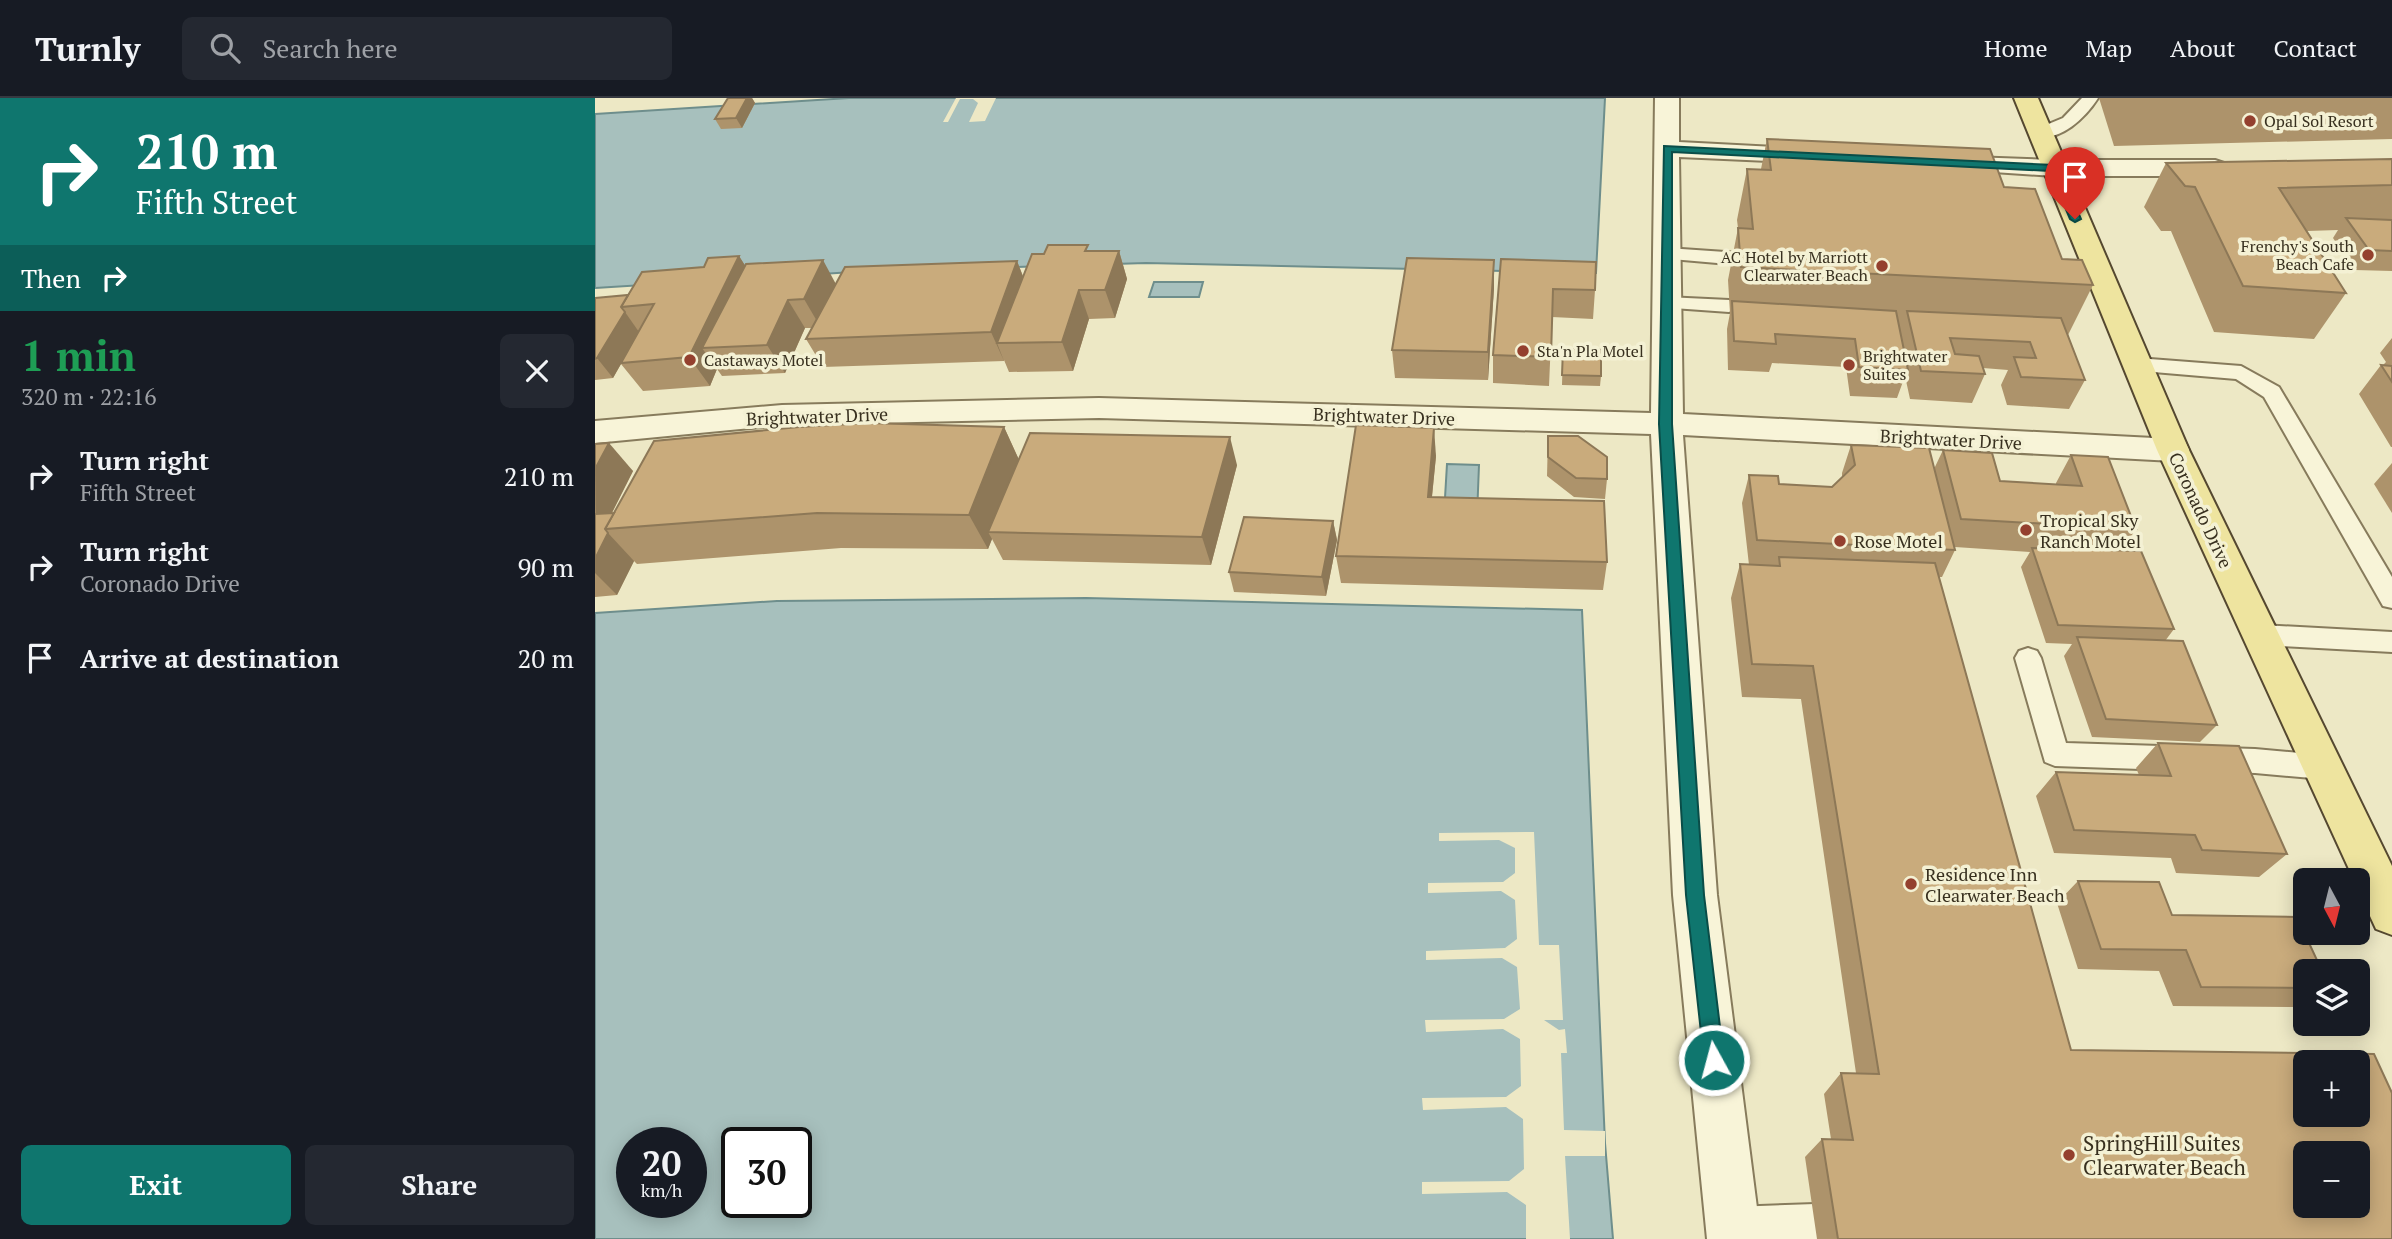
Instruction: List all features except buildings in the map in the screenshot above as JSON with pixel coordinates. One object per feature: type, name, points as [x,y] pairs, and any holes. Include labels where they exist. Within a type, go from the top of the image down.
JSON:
[{"type":"main road","name":"Coronado Drive","points":[[2026,98],[2054,168],[2089,277],[2137,365],[2173,450],[2392,914]]},
{"type":"street","points":[[1667,98],[1666,424],[1695,895],[1733,1232]]},
{"type":"street","points":[[1667,149],[1828,162]]},
{"type":"street","points":[[1934,169],[2239,168]]},
{"type":"street","name":"Brightwater Drive","points":[[595,432],[782,415],[1099,408],[1666,424],[2173,450]]},
{"type":"lane","points":[[2040,133],[2069,123],[2081,113],[2090,98]]},
{"type":"lane","points":[[1667,254],[1740,259]]},
{"type":"lane","points":[[1666,303],[1729,306]]},
{"type":"lane","points":[[2137,365],[2241,373],[2272,392],[2392,599]]},
{"type":"lane","points":[[2260,635],[2392,642]]},
{"type":"lane","points":[[2028,658],[2055,754],[2255,761],[2323,767]]},
{"type":"lane","points":[[1733,1232],[1815,1222]]},
{"type":"water","points":[[849,98],[1605,98],[1596,273],[1146,263],[853,272],[595,288],[595,114]]},
{"type":"water","points":[[1154,282],[1203,282],[1199,297],[1149,297]]},
{"type":"water","points":[[1447,464],[1479,465],[1477,516],[1444,515]]},
{"type":"water","points":[[1086,598],[1582,610],[1605,1143],[1613,1239],[595,1239],[595,613],[777,601]]},
{"type":"pier","points":[[956,98],[996,98],[985,121],[969,122],[978,103],[973,99],[960,99],[948,122],[943,122]]},
{"type":"pier","points":[[1534,832],[1539,945],[1559,945],[1563,1020],[1544,1020],[1559,1030],[1565,1029],[1567,1053],[1561,1053],[1564,1130],[1605,1131],[1605,1156],[1565,1156],[1570,1239],[1526,1239],[1526,1205],[1507,1192],[1422,1194],[1422,1182],[1509,1181],[1524,1169],[1523,1119],[1506,1107],[1423,1110],[1422,1098],[1506,1097],[1521,1086],[1520,1039],[1503,1029],[1426,1032],[1425,1020],[1504,1019],[1520,1009],[1517,967],[1502,958],[1426,960],[1426,951],[1505,948],[1517,939],[1515,900],[1501,891],[1428,893],[1428,883],[1503,882],[1515,873],[1515,848],[1499,840],[1439,841],[1439,833]]},
{"type":"place","name":"Opal Sol Resort","points":[[2250,121]]},
{"type":"place","name":"Frenchy's South Beach Cafe","points":[[2368,255]]},
{"type":"place","name":"AC Hotel by Marriott Clearwater Beach","points":[[1882,266]]},
{"type":"place","name":"Sta'n Pla Motel","points":[[1523,351]]},
{"type":"place","name":"Castaways Motel","points":[[690,360]]},
{"type":"place","name":"Brightwater Suites","points":[[1849,365]]},
{"type":"place","name":"Tropical Sky Ranch Motel","points":[[2026,530]]},
{"type":"place","name":"Rose Motel","points":[[1840,541]]},
{"type":"place","name":"Residence Inn Clearwater Beach","points":[[1911,884]]},
{"type":"place","name":"SpringHill Suites Clearwater Beach","points":[[2069,1155]]},
{"type":"route","points":[[1714,1060],[1695,895],[1666,424],[1667,149],[2054,168],[2075,219]]}]
